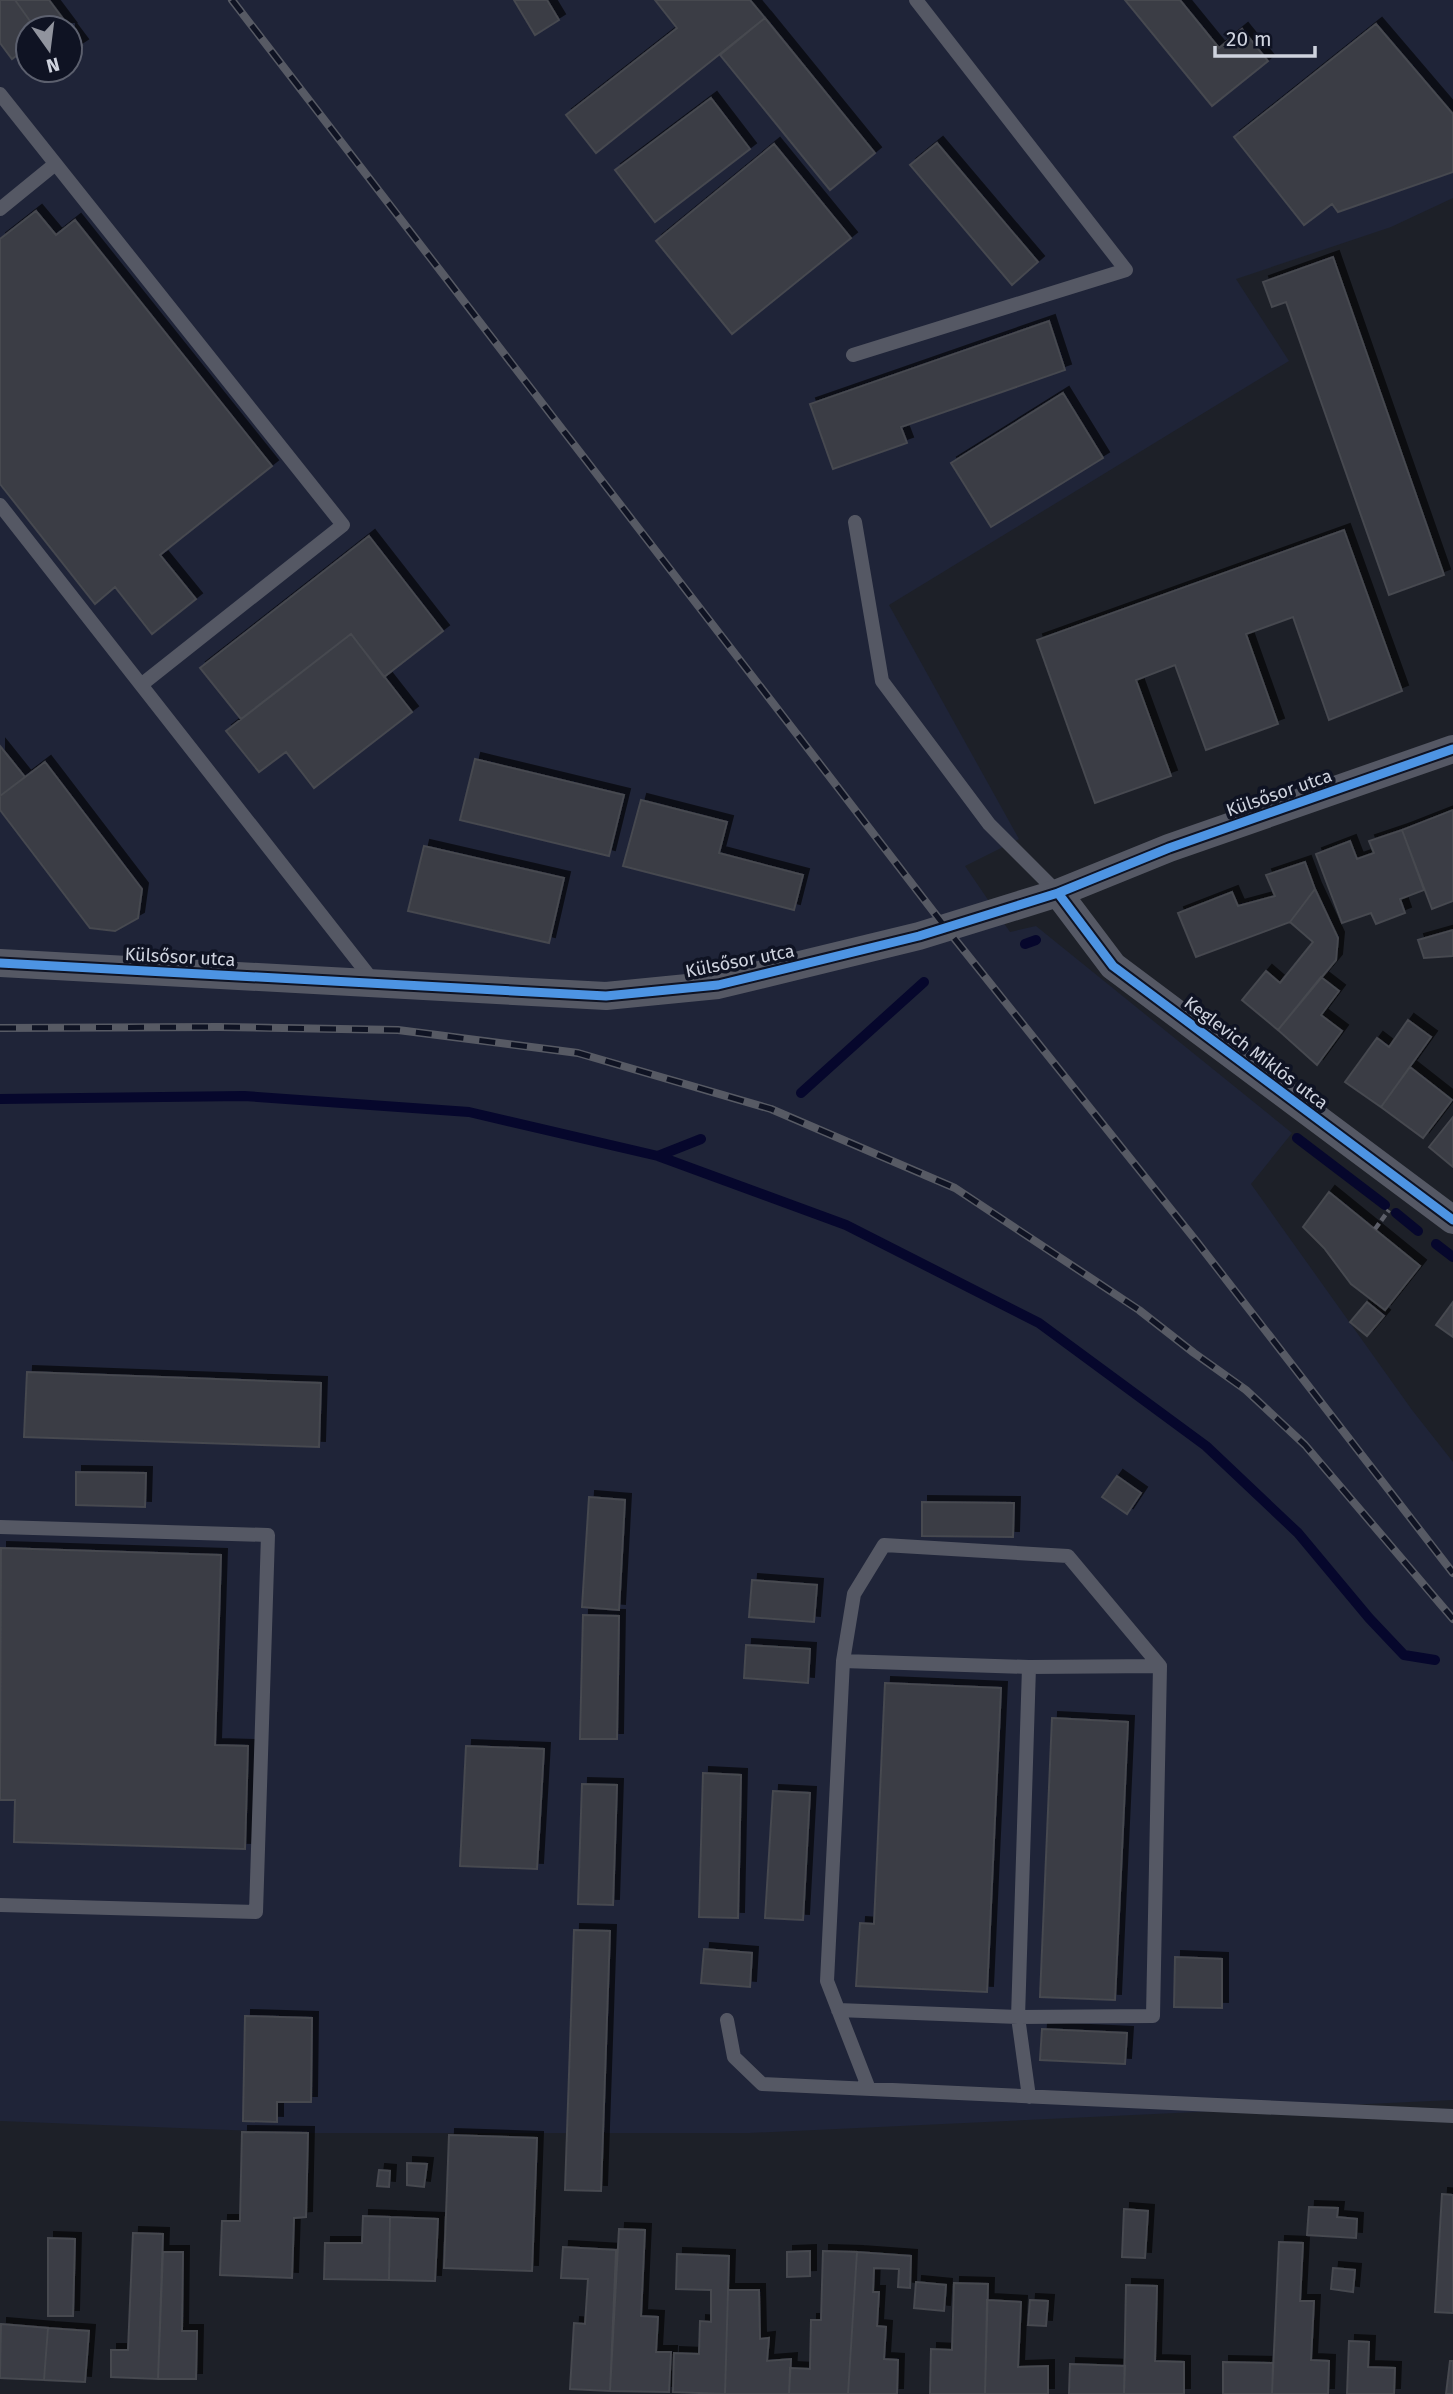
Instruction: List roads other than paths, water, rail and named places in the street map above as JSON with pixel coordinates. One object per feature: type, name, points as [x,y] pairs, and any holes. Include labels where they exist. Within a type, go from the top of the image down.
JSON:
[{"type":"street","name":"Külsősor utca","points":[[0,964],[606,996],[718,985],[919,936],[1058,893],[1169,848],[1453,749]]},
{"type":"street","name":"Keglevich Miklós utca","points":[[1058,893],[1113,966],[1453,1220]]},
{"type":"lane","points":[[853,355],[1126,270],[916,0]]},
{"type":"lane","points":[[0,94],[343,525],[141,685]]},
{"type":"lane","points":[[0,209],[54,165]]},
{"type":"lane","points":[[0,505],[374,982]]},
{"type":"lane","points":[[855,522],[882,681],[989,824],[1058,893]]},
{"type":"lane","points":[[0,1527],[268,1535],[256,1912],[0,1905]]},
{"type":"lane","points":[[838,2010],[1018,2017],[1153,2016],[1160,1666],[1068,1556],[884,1545],[854,1594],[843,1661],[827,1981],[838,2010],[869,2089]]},
{"type":"lane","points":[[843,1661],[1029,1667],[1160,1666]]},
{"type":"lane","points":[[1029,1667],[1018,2017],[1029,2097]]},
{"type":"lane","points":[[727,2020],[734,2057],[762,2084],[1453,2116]]},
{"type":"waterway","points":[[1025,944],[1036,940]]},
{"type":"waterway","points":[[801,1093],[924,982]]},
{"type":"waterway","points":[[0,1099],[244,1096],[469,1112],[658,1156],[846,1225],[1039,1323],[1206,1446],[1298,1533],[1369,1618],[1404,1655],[1435,1660]]},
{"type":"waterway","points":[[1297,1138],[1385,1205]]},
{"type":"waterway","points":[[658,1156],[701,1139]]},
{"type":"waterway","points":[[1396,1213],[1418,1231]]},
{"type":"waterway","points":[[1436,1244],[1453,1257]]},
{"type":"railway","points":[[232,0],[946,928],[1197,1242],[1453,1573]]},
{"type":"railway","points":[[0,1028],[219,1027],[398,1030],[578,1053],[771,1109],[955,1188],[1139,1310],[1246,1390],[1305,1445],[1453,1619]]}]
